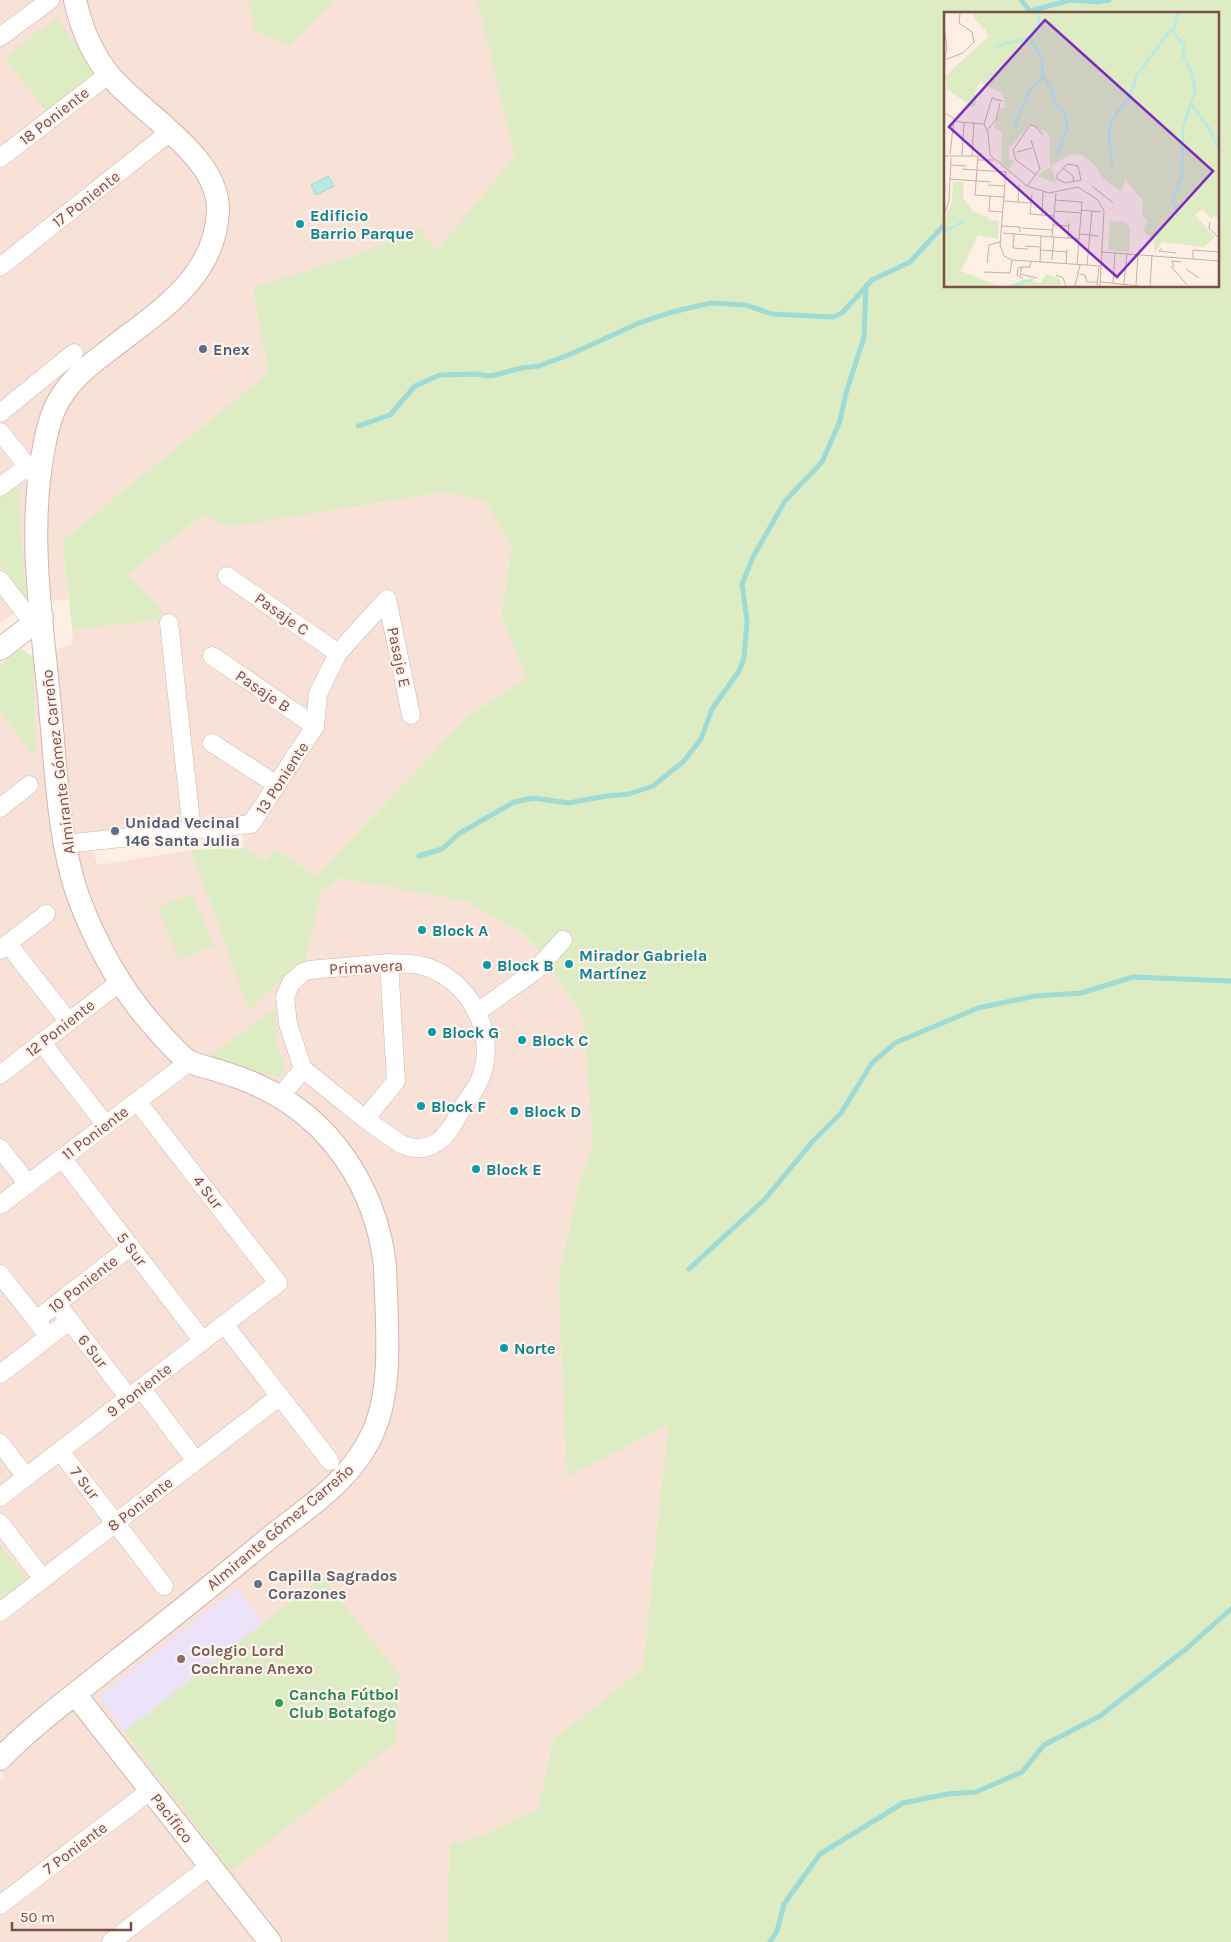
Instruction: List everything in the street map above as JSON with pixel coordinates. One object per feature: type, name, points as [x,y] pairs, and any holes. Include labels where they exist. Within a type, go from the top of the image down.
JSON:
[{"type":"street","points":[[0,37],[50,0]]},
{"type":"street","name":"Almirante Gómez Carreño","points":[[0,1760],[25,1734],[176,1615],[345,1476],[367,1446],[375,1429],[381,1412],[386,1378],[385,1266],[377,1222],[367,1195],[345,1156],[316,1124],[280,1097],[244,1079],[189,1062],[151,1024],[120,982],[86,917],[76,890],[65,844],[38,620],[33,472],[54,410],[70,384],[92,363],[186,288],[200,269],[211,246],[218,211],[213,186],[194,155],[171,131],[131,97],[109,74],[86,36],[78,16],[75,0]]},
{"type":"street","name":"18 Poniente","points":[[0,158],[109,74]]},
{"type":"street","name":"17 Poniente","points":[[0,267],[171,131]]},
{"type":"street","points":[[0,413],[74,353]]},
{"type":"street","points":[[0,432],[33,472],[0,487]]},
{"type":"street","name":"Pasaje C","points":[[227,576],[338,653]]},
{"type":"street","points":[[0,580],[38,620],[0,649]]},
{"type":"street","name":"13 Poniente","points":[[65,844],[192,832],[251,824],[315,726],[318,694],[338,653],[387,599]]},
{"type":"street","name":"Pasaje E","points":[[387,599],[412,714]]},
{"type":"street","points":[[169,623],[192,832]]},
{"type":"street","name":"Pasaje B","points":[[212,656],[315,726]]},
{"type":"street","points":[[212,743],[277,785]]},
{"type":"street","points":[[0,808],[29,785]]},
{"type":"street","points":[[46,914],[4,947],[68,1022]]},
{"type":"street","points":[[477,1012],[535,971],[563,940]]},
{"type":"street","points":[[365,1119],[396,1081],[389,963]]},
{"type":"street","name":"Primavera","points":[[389,963],[422,966],[444,976],[464,992],[477,1012],[485,1040],[485,1060],[480,1080],[442,1139],[429,1147],[407,1147],[365,1119],[303,1069],[288,1024],[285,997],[291,983],[302,973],[310,970],[389,963]]},
{"type":"street","name":"12 Poniente","points":[[0,1075],[120,982]]},
{"type":"street","points":[[42,1043],[106,1125]]},
{"type":"street","name":"11 Poniente","points":[[0,1205],[189,1062]]},
{"type":"street","points":[[280,1097],[303,1069]]},
{"type":"street","name":"4 Sur","points":[[137,1101],[278,1283]]},
{"type":"street","points":[[0,1148],[28,1184]]},
{"type":"street","name":"5 Sur","points":[[62,1158],[203,1340]]},
{"type":"street","name":"10 Poniente","points":[[36,1320],[130,1247]]},
{"type":"street","points":[[0,1274],[48,1337]]},
{"type":"street","name":"9 Poniente","points":[[0,1497],[278,1283]]},
{"type":"street","name":"6 Sur","points":[[57,1304],[69,1321],[196,1461]]},
{"type":"street","name":"10 Poniente","points":[[0,1374],[69,1321]]},
{"type":"street","points":[[224,1324],[330,1462]]},
{"type":"street","name":"8 Poniente","points":[[0,1612],[280,1396]]},
{"type":"street","points":[[0,1443],[26,1477]]},
{"type":"street","name":"7 Sur","points":[[60,1451],[164,1586]]},
{"type":"street","points":[[0,1523],[43,1579]]},
{"type":"street","name":"Pacífico","points":[[75,1694],[270,1942]]},
{"type":"street","name":"Almirante Gómez Carreño","points":[[0,1745],[25,1734]]},
{"type":"street","name":"7 Poniente","points":[[0,1905],[151,1790]]},
{"type":"street","points":[[111,1942],[210,1866]]},
{"type":"shaded area","points":[[0,0],[248,0],[256,31],[290,46],[334,0],[477,0],[516,157],[437,250],[417,228],[361,253],[253,288],[268,373],[62,541],[68,599],[26,604],[0,623]]},
{"type":"shaded area","points":[[447,492],[485,501],[512,546],[501,615],[527,679],[469,715],[316,877],[276,850],[266,861],[244,848],[242,818],[85,834],[98,865],[191,850],[249,1009],[287,974],[305,962],[321,892],[338,878],[465,901],[527,937],[583,1016],[593,1144],[580,1180],[558,1278],[567,1476],[668,1425],[643,1669],[553,1740],[538,1810],[466,1842],[450,1842],[447,1942],[0,1942],[0,1780],[4,1776],[0,1771],[0,665],[21,649],[33,657],[73,644],[72,629],[163,619],[160,607],[128,575],[203,514],[349,508]]},
{"type":"shaded area","name":"Colegio Lord Cochrane Anexo","points":[[237,1588],[263,1623],[124,1732],[99,1696]]},
{"type":"green space","points":[[248,0],[334,0],[290,46],[255,31]]},
{"type":"green space","points":[[477,0],[1231,0],[1231,1942],[447,1942],[450,1842],[466,1842],[538,1810],[553,1740],[643,1669],[668,1425],[567,1477],[558,1278],[580,1180],[593,1144],[583,1016],[528,937],[465,901],[338,878],[321,892],[305,962],[287,974],[249,1010],[191,850],[244,848],[266,861],[276,849],[316,877],[469,715],[527,679],[501,615],[512,546],[485,501],[447,492],[226,527],[203,514],[128,575],[160,607],[163,620],[72,629],[62,541],[268,373],[253,288],[361,253],[418,228],[437,250],[515,157]]},
{"type":"green space","points":[[56,18],[99,75],[49,114],[5,58]]},
{"type":"green space","points":[[18,484],[26,604],[0,565],[0,498]]},
{"type":"green space","points":[[21,649],[33,657],[36,758],[0,711],[0,665]]},
{"type":"green space","points":[[192,894],[214,946],[179,960],[158,908]]},
{"type":"green space","points":[[275,1009],[277,1045],[285,1071],[282,1077],[213,1062],[212,1054]]},
{"type":"green space","points":[[0,1544],[30,1584],[4,1605],[0,1600]]},
{"type":"green space","name":"Cancha Fútbol Club Botafogo","points":[[322,1577],[399,1674],[396,1742],[231,1871],[124,1732]]},
{"type":"water","points":[[328,176],[334,186],[316,195],[311,185]]},
{"type":"waterway","points":[[1021,0],[1030,11]]},
{"type":"waterway","points":[[1030,12],[1070,0],[1097,2],[1109,0]]},
{"type":"waterway","points":[[358,426],[390,415],[415,386],[440,375],[476,374],[491,376],[522,368],[539,366],[571,354],[639,323],[672,312],[711,303],[746,305],[772,314],[833,317],[842,313],[872,280],[910,262],[944,225]]},
{"type":"waterway","points":[[419,856],[442,849],[460,833],[514,802],[533,798],[569,803],[629,794],[653,786],[684,761],[701,739],[712,709],[739,671],[744,658],[747,621],[742,584],[753,557],[785,501],[822,462],[840,421],[846,393],[864,337],[866,286]]},
{"type":"waterway","points":[[689,1269],[765,1199],[813,1141],[841,1113],[872,1063],[895,1043],[978,1008],[1035,996],[1081,993],[1133,977],[1231,981]]},
{"type":"waterway","points":[[770,1942],[777,1931],[784,1904],[820,1854],[903,1803],[948,1794],[976,1792],[1022,1772],[1044,1745],[1100,1716],[1186,1649],[1231,1609]]},
{"type":"place","name":"Edificio Barrio Parque","points":[[300,224]]},
{"type":"place","name":"Enex","points":[[203,349]]},
{"type":"place","name":"Unidad Vecinal 146 Santa Julia","points":[[115,831]]},
{"type":"place","name":"Block A","points":[[422,930]]},
{"type":"place","name":"Mirador Gabriela Martínez","points":[[569,964]]},
{"type":"place","name":"Block B","points":[[487,965]]},
{"type":"place","name":"Block G","points":[[432,1032]]},
{"type":"place","name":"Block C","points":[[522,1040]]},
{"type":"place","name":"Block F","points":[[421,1106]]},
{"type":"place","name":"Block D","points":[[514,1111]]},
{"type":"place","name":"Block E","points":[[476,1169]]},
{"type":"place","name":"Norte","points":[[504,1348]]},
{"type":"place","name":"Capilla Sagrados Corazones","points":[[258,1584]]},
{"type":"place","name":"Colegio Lord Cochrane Anexo","points":[[181,1659]]},
{"type":"place","name":"Cancha Fútbol Club Botafogo","points":[[279,1703]]}]
